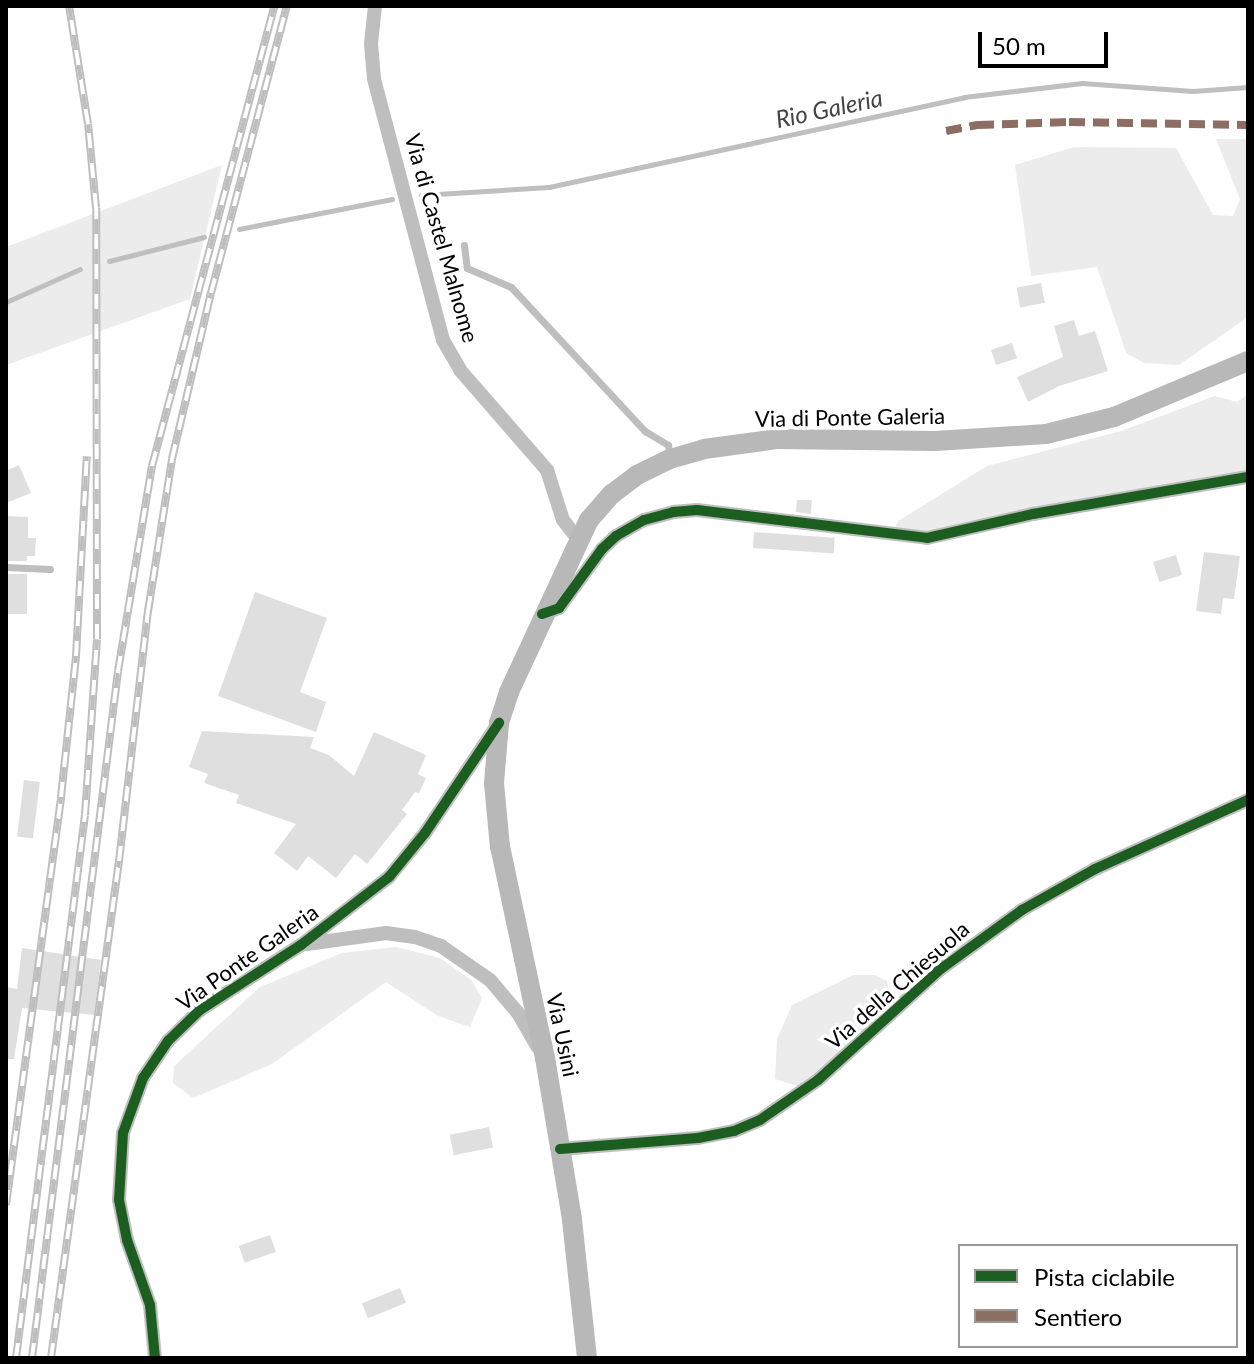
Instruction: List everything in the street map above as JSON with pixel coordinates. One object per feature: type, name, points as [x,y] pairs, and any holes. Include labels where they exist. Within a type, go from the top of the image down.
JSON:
[{"type":"main road","name":"Via di Ponte Galeria","points":[[499,723],[542,614],[578,539],[601,504],[621,485],[670,459],[719,446],[778,439],[840,437],[935,441],[1046,434],[1105,421],[1248,361]]},
{"type":"main road","name":"Via Usini","points":[[499,723],[494,783],[497,829],[545,1058],[579,1259],[587,1358]]},
{"type":"street","name":"Via di Castel Malnome","points":[[375,6],[371,61],[443,340],[453,360],[547,470],[563,520],[578,539]]},
{"type":"street","points":[[542,614],[559,608],[594,559],[616,536],[633,525],[673,512],[697,510],[754,520],[927,538],[1033,514],[1248,477]]},
{"type":"street","name":"Via Ponte Galeria","points":[[155,1358],[150,1305],[120,1215],[118,1166],[127,1114],[154,1059],[200,1010],[301,945],[368,897],[399,866],[499,723]]},
{"type":"street","name":"Via della Chiesuola","points":[[560,1149],[710,1137],[760,1120],[818,1080],[968,946],[1035,901],[1095,869],[1248,800]]},
{"type":"street","name":"Via Ponte Galeria","points":[[301,945],[386,933],[415,937],[441,946],[472,964],[499,989],[545,1058]]},
{"type":"lane","points":[[464,245],[467,268],[511,287],[645,431],[668,445],[670,459]]},
{"type":"lane","points":[[6,567],[50,569]]},
{"type":"shaded area","points":[[1216,139],[1248,139],[1248,317],[1179,365],[1144,363],[1126,353],[1097,267],[1031,276],[1015,165],[1074,147],[1176,148],[1213,215],[1233,216],[1240,199]]},
{"type":"shaded area","points":[[222,165],[190,299],[6,365],[6,247]]},
{"type":"shaded area","points":[[1248,394],[1248,471],[908,535],[894,530],[898,521],[987,466],[1121,431],[1215,396],[1237,402]]},
{"type":"shaded area","points":[[396,947],[440,958],[471,980],[482,998],[470,1027],[438,1016],[386,982],[272,1064],[193,1098],[173,1083],[174,1066],[260,987],[342,953]]},
{"type":"shaded area","points":[[853,975],[875,975],[887,981],[890,995],[880,1016],[815,1077],[797,1086],[775,1079],[777,1039],[792,1005]]},
{"type":"building","points":[[1041,283],[1045,303],[1020,307],[1016,288]]},
{"type":"building","points":[[1074,320],[1079,336],[1095,331],[1108,371],[1059,386],[1028,402],[1017,377],[1063,357],[1054,326]]},
{"type":"building","points":[[1012,343],[1017,358],[996,365],[991,350]]},
{"type":"building","points":[[19,465],[31,493],[6,503],[6,471]]},
{"type":"building","points":[[797,500],[812,500],[811,514],[796,512]]},
{"type":"building","points":[[6,516],[28,517],[28,538],[36,538],[35,556],[27,556],[27,561],[6,561]]},
{"type":"building","points":[[754,532],[835,538],[834,554],[753,548]]},
{"type":"building","points":[[1204,552],[1240,556],[1234,599],[1223,598],[1221,614],[1196,611]]},
{"type":"building","points":[[1176,555],[1182,575],[1159,582],[1153,562]]},
{"type":"building","points":[[6,574],[27,574],[27,614],[6,614]]},
{"type":"building","points":[[255,592],[327,618],[300,692],[326,702],[316,732],[218,696]]},
{"type":"building","points":[[202,731],[314,737],[310,748],[329,755],[354,776],[374,732],[426,755],[418,774],[426,778],[419,793],[415,792],[402,810],[407,814],[367,864],[355,854],[336,878],[308,856],[297,871],[274,853],[296,824],[236,803],[239,795],[204,783],[208,774],[189,767]]},
{"type":"building","points":[[24,780],[40,782],[33,839],[17,837]]},
{"type":"building","points":[[22,948],[101,960],[94,1015],[22,1008],[14,1059],[6,1059],[6,987],[17,989]]},
{"type":"building","points":[[489,1127],[493,1148],[454,1155],[450,1135]]},
{"type":"building","points":[[270,1235],[276,1252],[245,1263],[239,1246]]},
{"type":"building","points":[[400,1288],[406,1303],[368,1318],[362,1303]]},
{"type":"waterway","name":"Rio Galeria","points":[[421,195],[549,187],[964,97],[1082,83],[1193,91],[1248,87]]},
{"type":"waterway","name":"Rio Galeria","points":[[239,229],[392,199]]},
{"type":"waterway","name":"Rio Galeria","points":[[109,261],[204,237]]},
{"type":"waterway","name":"Rio Galeria","points":[[6,302],[80,269]]},
{"type":"railway","points":[[16,1358],[85,815],[97,639],[96,208],[88,124],[69,6]]},
{"type":"railway","points":[[32,1358],[118,671],[152,466],[274,6]]},
{"type":"railway","points":[[51,1358],[119,861],[148,611],[172,459],[211,293],[287,6]]},
{"type":"railway","points":[[6,1205],[61,797],[76,656],[87,456]]},
{"type":"marked path","points":[[946,131],[978,125],[1069,122],[1248,125]]},
{"type":"cycle path","points":[[542,614],[559,608],[602,549],[616,536],[644,520],[673,512],[697,510],[927,538],[1033,514],[1248,477]]},
{"type":"cycle path","points":[[155,1358],[150,1305],[127,1240],[119,1200],[123,1133],[143,1078],[168,1041],[200,1010],[301,945],[389,877],[425,833],[499,723]]},
{"type":"cycle path","points":[[560,1149],[698,1138],[734,1131],[760,1120],[818,1080],[938,971],[1022,910],[1095,869],[1248,800]]}]
